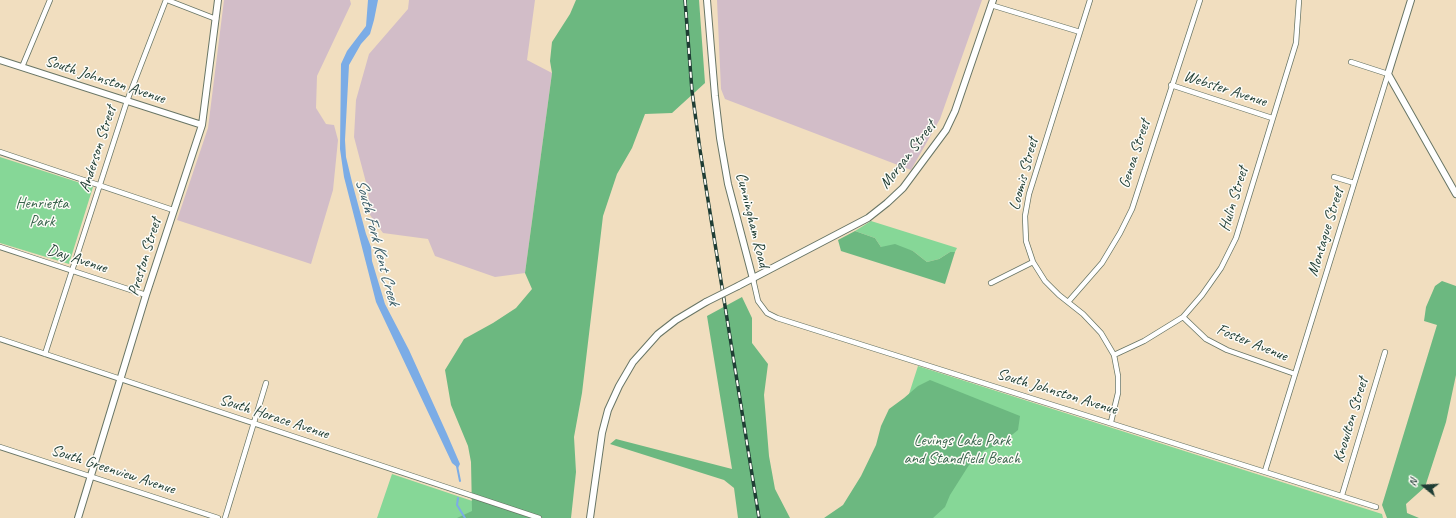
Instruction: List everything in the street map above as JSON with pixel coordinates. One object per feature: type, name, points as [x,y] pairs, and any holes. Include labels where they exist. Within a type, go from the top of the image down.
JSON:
[{"type":"street","points":[[22,67],[50,0]]},
{"type":"street","points":[[167,0],[216,19]]},
{"type":"street","name":"Anderson Street","points":[[45,354],[127,101],[167,0]]},
{"type":"street","name":"Preston Street","points":[[78,518],[146,295],[202,125],[218,0]]},
{"type":"street","name":"Cunningham Road","points":[[590,518],[602,433],[608,410],[619,386],[633,362],[658,334],[676,320],[706,302],[753,279],[728,184],[720,138],[707,0]]},
{"type":"street","name":"Loomis Street","points":[[1090,0],[1029,194],[1025,216],[1026,241],[1033,262],[1045,281],[1059,295],[1084,314],[1102,333],[1114,355],[1118,376],[1118,393],[1111,422]]},
{"type":"street","name":"Genoa Street","points":[[1068,302],[1102,263],[1132,209],[1171,85],[1200,0]]},
{"type":"street","name":"Hulin Street","points":[[1114,355],[1144,341],[1183,317],[1202,295],[1221,268],[1236,238],[1296,43],[1299,0]]},
{"type":"street","name":"Montague Street","points":[[1265,471],[1411,0]]},
{"type":"street","points":[[992,2],[1080,32]]},
{"type":"street","name":"Morgan Street","points":[[753,279],[868,218],[903,188],[946,130],[956,111],[992,2]]},
{"type":"street","name":"South Johnston Avenue","points":[[0,60],[202,125]]},
{"type":"street","points":[[1351,62],[1388,74],[1456,194]]},
{"type":"street","name":"Webster Avenue","points":[[1171,85],[1272,118]]},
{"type":"street","points":[[0,152],[173,210]]},
{"type":"street","points":[[1334,177],[1354,183]]},
{"type":"street","name":"Day Avenue","points":[[0,247],[146,295]]},
{"type":"street","points":[[991,283],[1033,262]]},
{"type":"street","name":"South Johnston Avenue","points":[[753,279],[754,290],[758,300],[767,313],[777,318],[1111,422],[1376,507]]},
{"type":"street","name":"Foster Avenue","points":[[1183,317],[1206,339],[1227,350],[1295,374]]},
{"type":"street","name":"South Horace Avenue","points":[[0,339],[539,518]]},
{"type":"street","name":"Knowlton Street","points":[[1342,495],[1385,352]]},
{"type":"street","points":[[225,518],[266,383]]},
{"type":"street","name":"South Greenview Avenue","points":[[0,447],[218,518]]},
{"type":"shaded area","points":[[224,0],[350,0],[351,4],[317,76],[316,108],[326,124],[334,125],[338,140],[333,190],[311,264],[177,220],[208,128]]},
{"type":"shaded area","points":[[409,0],[535,0],[527,60],[552,73],[525,273],[495,277],[435,256],[428,239],[383,233],[370,215],[368,190],[354,137],[356,100],[369,54],[408,9]]},
{"type":"shaded area","points":[[717,0],[982,0],[940,119],[911,170],[725,99],[721,89]]},
{"type":"green space","points":[[576,0],[699,0],[705,83],[672,113],[645,114],[632,148],[617,174],[603,216],[582,393],[574,437],[576,472],[571,518],[457,518],[472,511],[471,462],[468,446],[451,405],[445,370],[464,339],[516,308],[532,289],[525,273],[552,73],[550,61],[552,42],[570,14]]},
{"type":"green space","name":"Henrietta Park","points":[[0,157],[93,187],[69,264],[0,243]]},
{"type":"green space","points":[[871,221],[957,248],[955,252],[950,252],[939,259],[927,262],[913,251],[881,247],[875,238],[855,231]]},
{"type":"green space","points":[[855,231],[875,238],[881,247],[895,244],[913,251],[927,262],[939,259],[950,252],[955,252],[945,284],[841,251],[838,240]]},
{"type":"green space","points":[[1442,281],[1456,286],[1456,375],[1446,422],[1425,487],[1406,504],[1407,513],[1419,518],[1387,518],[1382,505],[1437,325],[1424,321],[1426,307],[1435,286]]},
{"type":"green space","points":[[742,297],[752,318],[752,343],[768,364],[764,395],[769,456],[775,489],[790,518],[738,518],[734,488],[724,480],[610,444],[616,439],[732,469],[707,316]]},
{"type":"green space","name":"Levings Lake Park and Standfield Beach","points":[[918,366],[1382,514],[1383,518],[869,518]]},
{"type":"green space","points":[[930,380],[1020,416],[1018,430],[1003,442],[983,451],[969,465],[950,495],[945,507],[933,518],[824,518],[843,505],[861,476],[876,445],[881,426],[889,409],[918,386]]},
{"type":"green space","points":[[392,474],[523,518],[377,518]]},
{"type":"water","points":[[368,0],[378,0],[370,34],[361,44],[349,65],[345,140],[346,157],[366,234],[371,247],[372,261],[385,304],[409,350],[447,434],[460,464],[458,468],[452,463],[376,302],[344,177],[340,149],[341,64],[347,51],[366,26]]},
{"type":"waterway","name":"South Fork Kent Creek","points":[[457,466],[460,481]]},
{"type":"waterway","name":"South Fork Kent Creek","points":[[458,498],[457,505],[465,518]]},
{"type":"railway","points":[[685,0],[692,91],[700,150],[759,518]]}]
